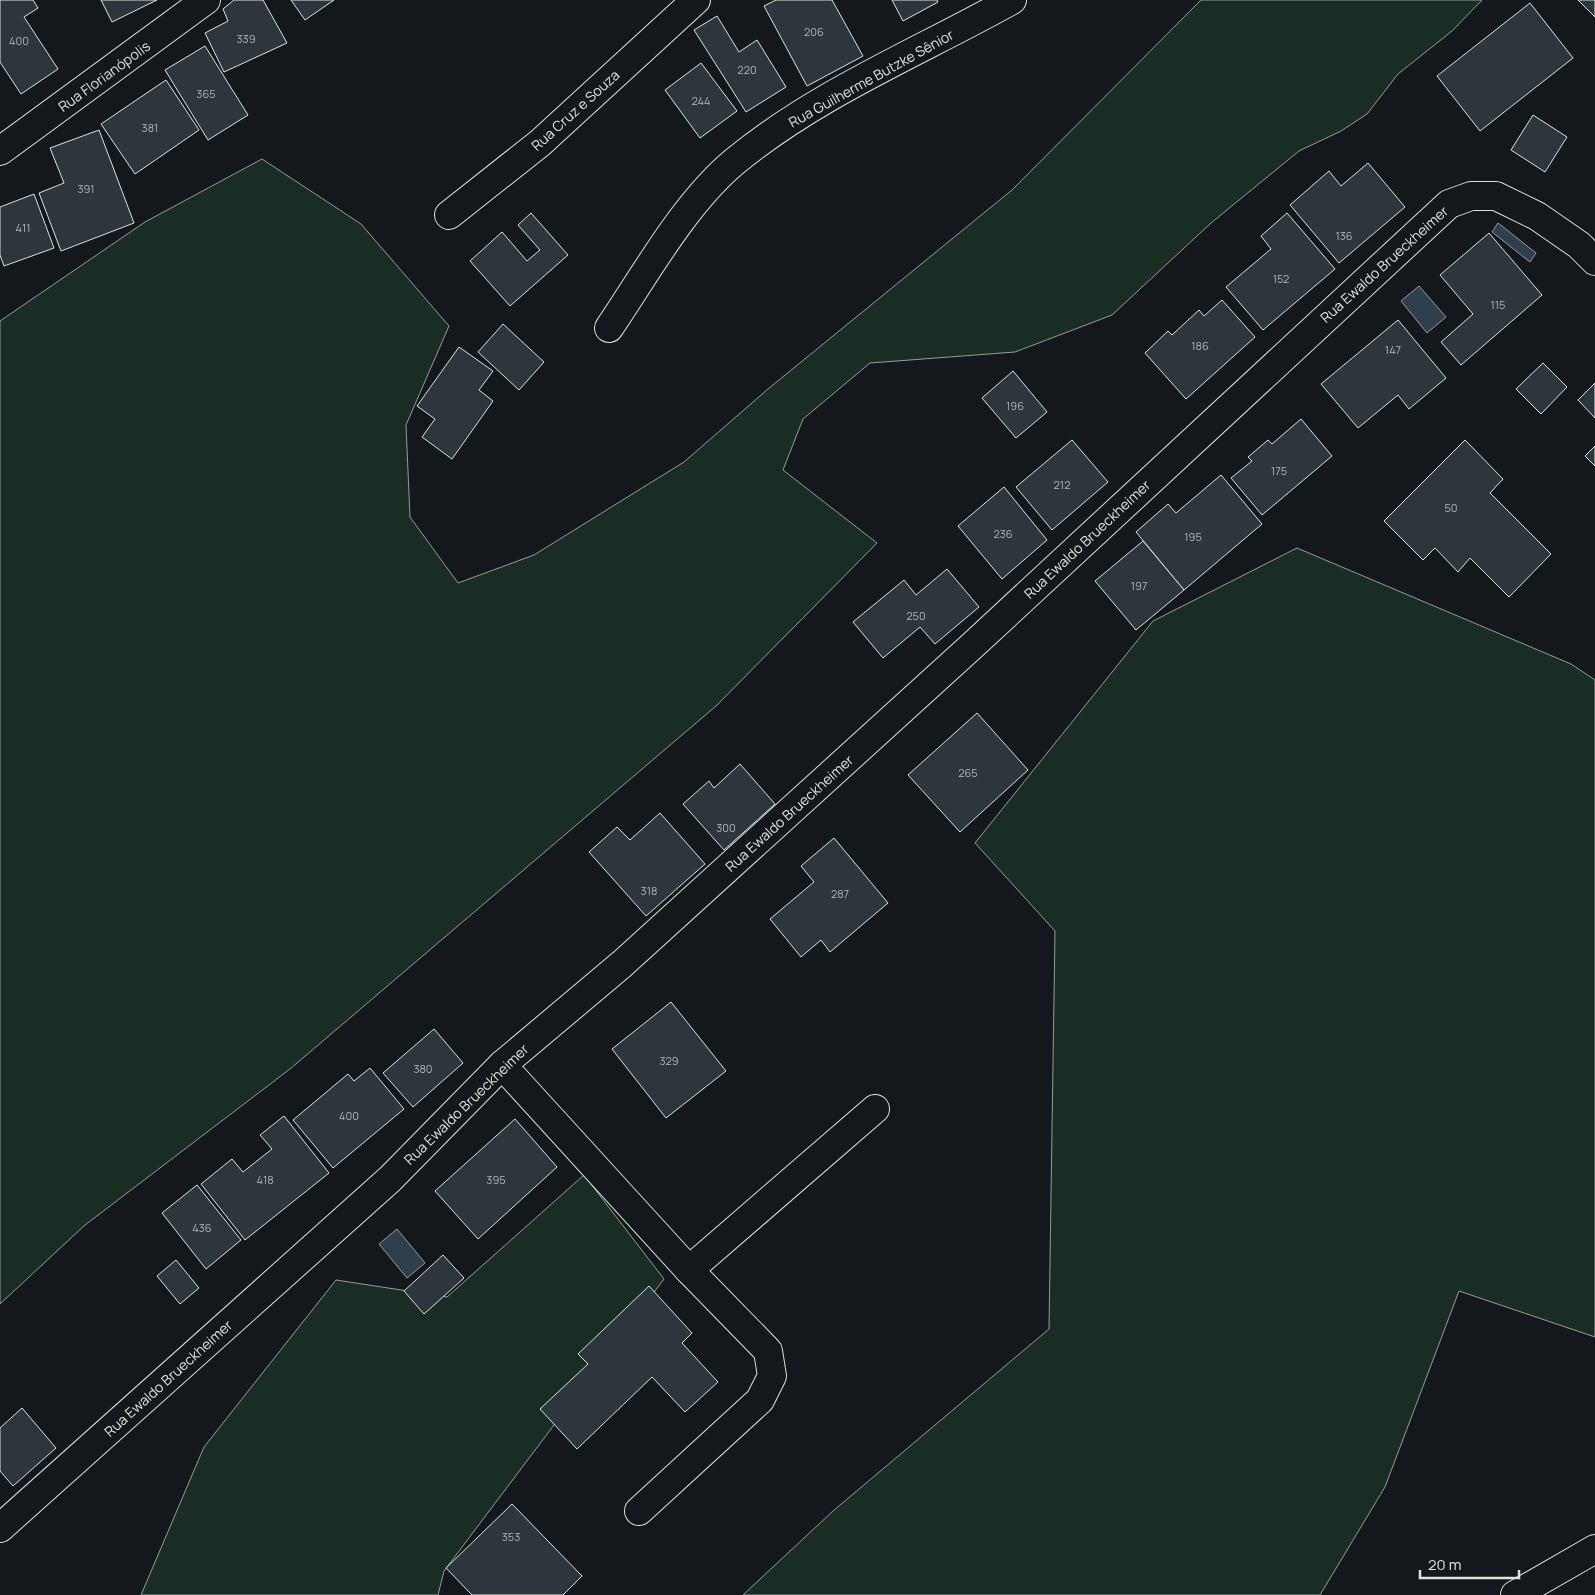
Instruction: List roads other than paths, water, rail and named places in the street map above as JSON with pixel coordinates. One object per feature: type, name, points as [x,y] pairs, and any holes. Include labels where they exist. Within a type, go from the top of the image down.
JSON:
[{"type":"street","name":"Rua Florianópolis","points":[[0,152],[206,0]]},
{"type":"street","name":"Rua Cruz e Souza","points":[[449,214],[540,143],[696,0]]},
{"type":"street","name":"Rua Guilherme Butzke Sênior","points":[[608,328],[694,203],[733,163],[811,108],[1012,0]]},
{"type":"street","name":"Rua Ewaldo Brueckheimer","points":[[0,1528],[390,1179],[502,1065],[622,964],[973,645],[1449,204],[1471,196],[1496,196],[1537,216],[1590,246]]},
{"type":"street","points":[[502,1065],[689,1270],[768,1352],[772,1376],[760,1400],[639,1511]]},
{"type":"street","points":[[689,1270],[875,1109]]},
{"type":"street","points":[[1515,1595],[1595,1548]]},
{"type":"water","points":[[1498,223],[1536,253],[1530,262],[1492,232]]},
{"type":"water","points":[[1419,286],[1446,317],[1427,333],[1401,301]]},
{"type":"water","points":[[397,1229],[425,1263],[407,1278],[379,1244]]}]
